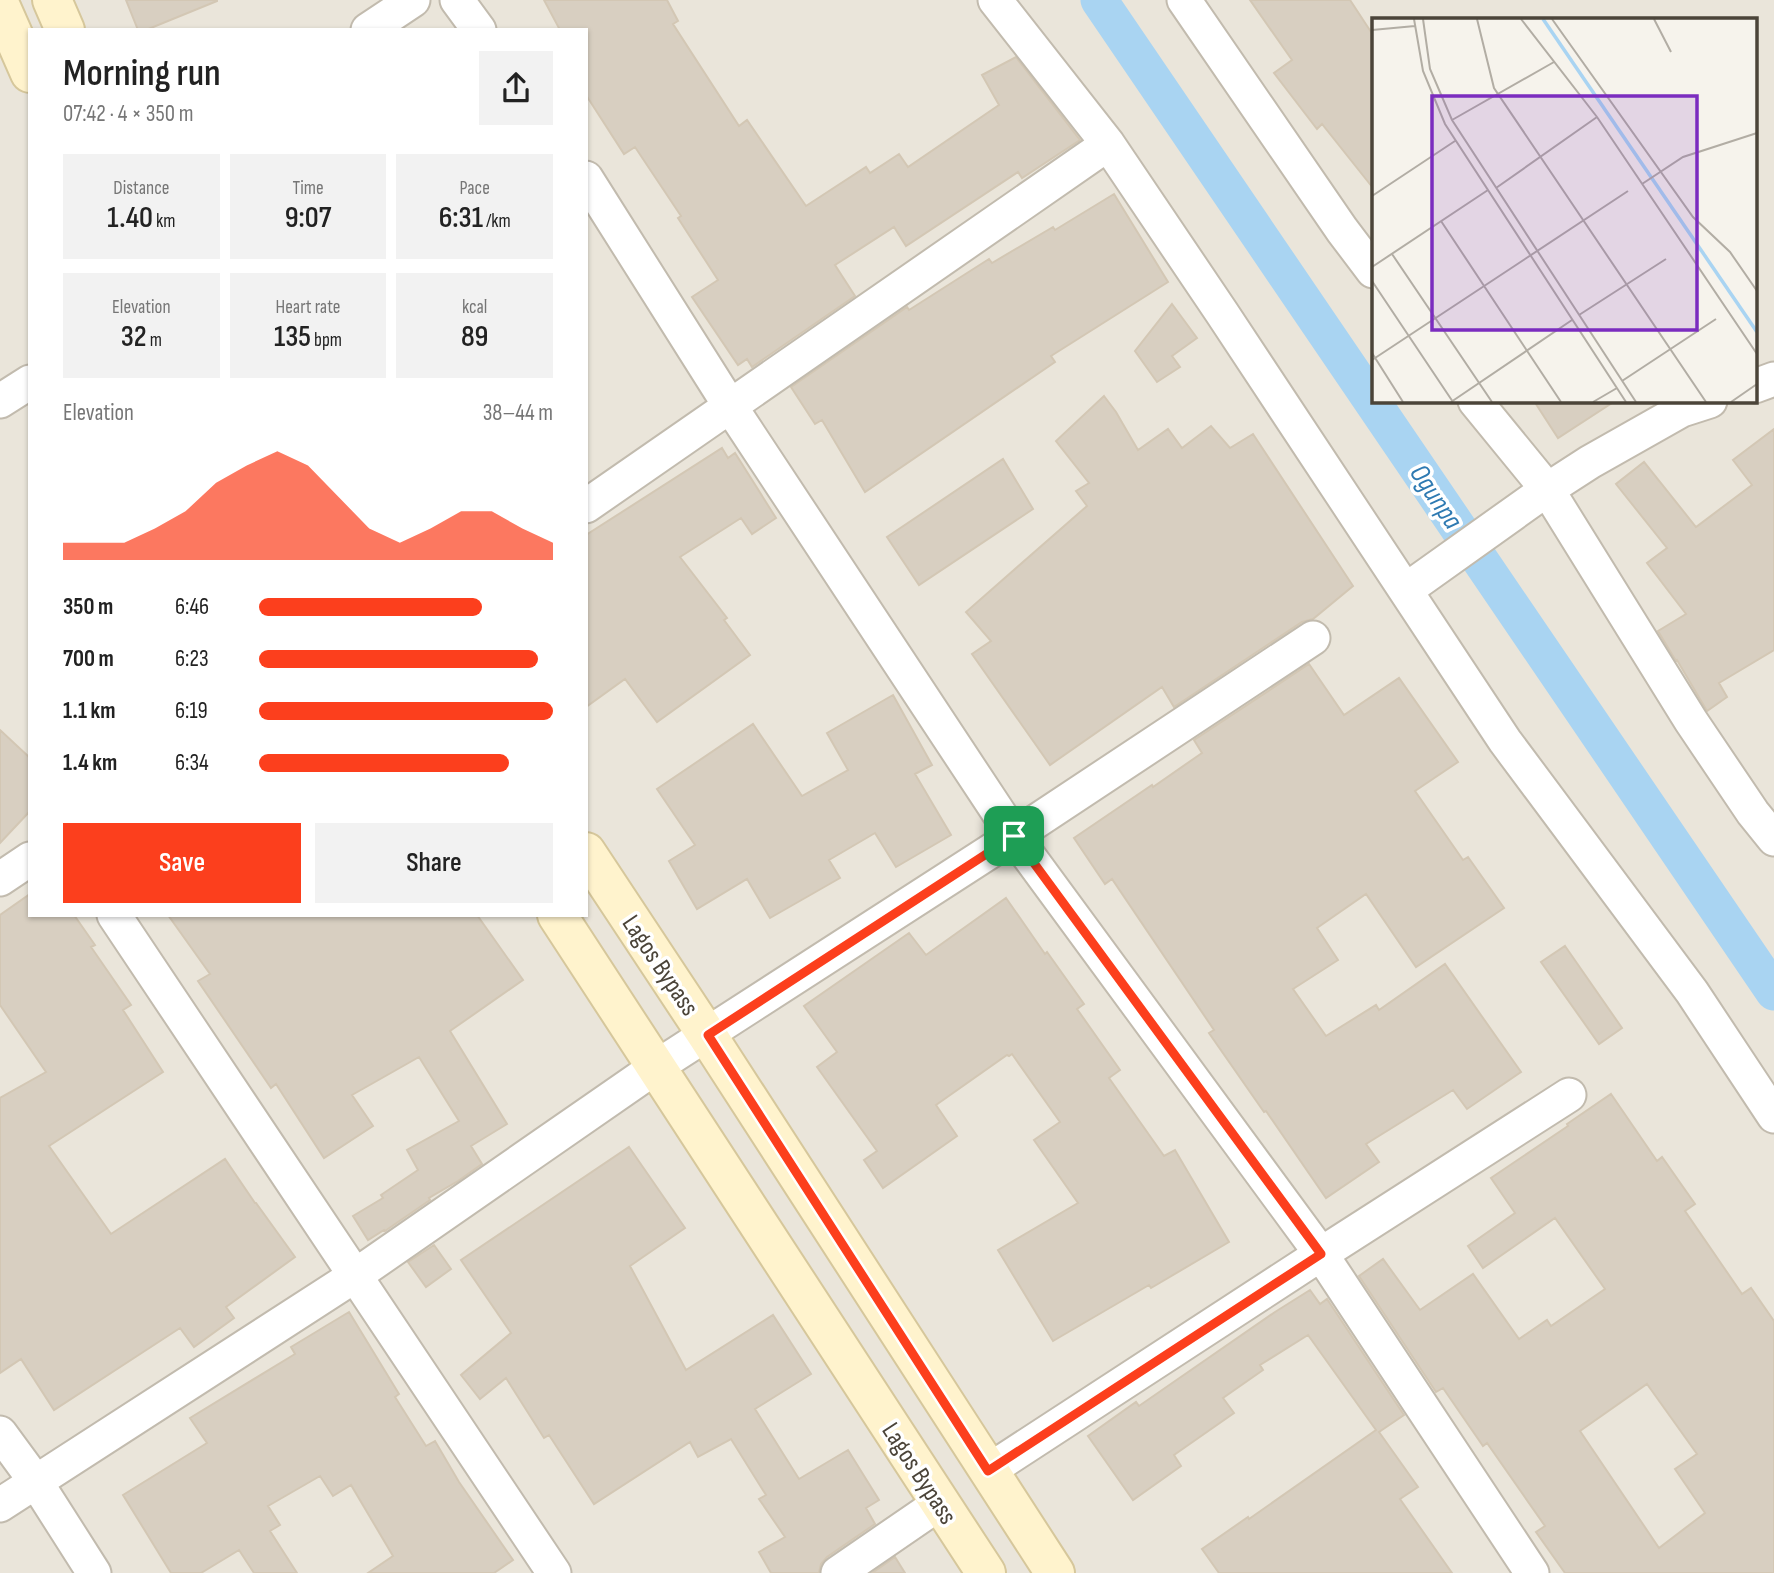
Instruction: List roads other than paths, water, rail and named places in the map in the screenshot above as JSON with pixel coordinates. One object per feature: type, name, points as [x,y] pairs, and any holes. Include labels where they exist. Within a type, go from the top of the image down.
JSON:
[{"type":"main road","points":[[52,0],[64,28]]},
{"type":"main road","points":[[0,5],[28,69]]},
{"type":"main road","name":"Lagos Bypass","points":[[588,855],[708,1035],[1055,1573]]},
{"type":"main road","name":"Lagos Bypass","points":[[558,917],[986,1573]]},
{"type":"street","points":[[371,28],[413,0]]},
{"type":"street","points":[[457,0],[478,28]]},
{"type":"street","points":[[995,0],[1108,144],[1505,741],[1692,992],[1774,1116]]},
{"type":"street","points":[[1184,0],[1372,270]]},
{"type":"street","points":[[588,505],[1108,144]]},
{"type":"street","points":[[588,181],[730,406],[1014,836],[1321,1254],[1532,1573]]},
{"type":"street","points":[[1756,386],[1774,379]]},
{"type":"street","points":[[0,401],[28,383]]},
{"type":"street","points":[[1476,402],[1544,491],[1691,721],[1753,813],[1774,839]]},
{"type":"street","points":[[1406,590],[1544,491],[1590,462],[1682,410],[1707,402]]},
{"type":"street","points":[[0,1505],[356,1275],[656,1067],[1014,836],[1313,638]]},
{"type":"street","points":[[0,879],[28,860]]},
{"type":"street","points":[[115,917],[554,1573]]},
{"type":"street","points":[[988,1471],[1569,1095]]},
{"type":"street","points":[[0,1433],[36,1482],[94,1573]]},
{"type":"street","points":[[838,1573],[940,1503]]},
{"type":"waterway","name":"Ogunpa","points":[[1099,0],[1372,401]]},
{"type":"waterway","name":"Ogunpa","points":[[1373,402],[1774,992]]}]
